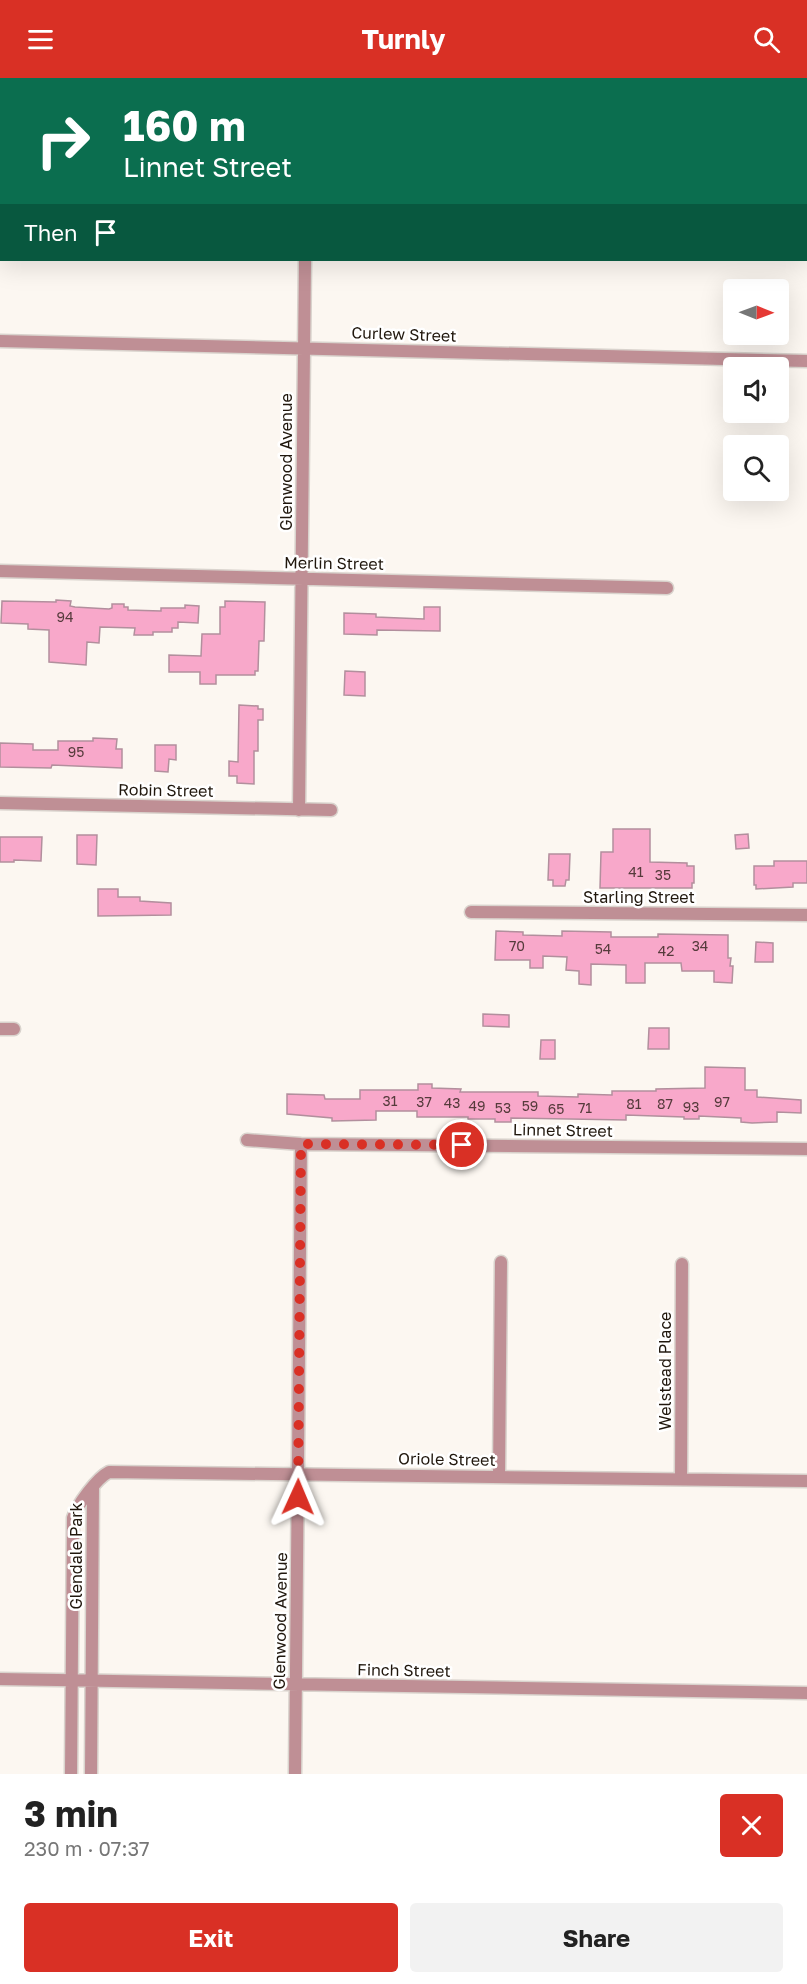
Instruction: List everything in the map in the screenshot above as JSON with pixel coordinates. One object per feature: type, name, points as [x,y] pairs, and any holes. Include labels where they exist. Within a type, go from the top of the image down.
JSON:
[{"type":"street","name":"Glenwood Avenue","points":[[299,810],[305,261]]},
{"type":"street","name":"Curlew Street","points":[[0,340],[807,361]]},
{"type":"street","name":"Merlin Street","points":[[0,571],[667,588]]},
{"type":"street","name":"Robin Street","points":[[0,803],[331,810]]},
{"type":"street","name":"Starling Street","points":[[471,912],[807,915]]},
{"type":"street","points":[[0,1029],[14,1029]]},
{"type":"street","name":"Linnet Street","points":[[247,1140],[301,1144],[807,1149]]},
{"type":"street","name":"Glenwood Avenue","points":[[295,1774],[301,1144]]},
{"type":"street","points":[[499,1476],[501,1262]]},
{"type":"street","name":"Welstead Place","points":[[681,1479],[682,1263]]},
{"type":"street","name":"Oriole Street","points":[[93,1487],[105,1474],[118,1471],[807,1480]]},
{"type":"street","name":"Glendale Park","points":[[71,1774],[73,1518],[78,1506],[93,1487]]},
{"type":"street","name":"Glendale Park","points":[[91,1774],[93,1487]]},
{"type":"street","name":"Finch Street","points":[[0,1679],[807,1693]]},
{"type":"building","points":[[56,600],[71,601],[70,606],[75,607],[109,609],[112,608],[112,604],[124,604],[128,610],[161,611],[161,608],[199,606],[198,623],[178,622],[178,628],[172,628],[172,632],[153,632],[153,635],[134,635],[135,628],[100,627],[99,643],[87,642],[86,665],[49,662],[49,630],[28,629],[28,624],[1,623],[2,601],[56,602]]},
{"type":"building","points":[[225,601],[265,602],[264,641],[259,641],[258,671],[255,671],[255,675],[216,675],[216,684],[200,684],[200,672],[169,672],[169,655],[201,656],[202,634],[220,634],[220,607],[225,607]]},
{"type":"building","points":[[424,607],[440,607],[440,631],[377,630],[377,635],[344,634],[344,613],[424,619]]},
{"type":"building","points":[[345,671],[365,672],[365,696],[344,695]]},
{"type":"building","points":[[239,705],[258,706],[258,709],[263,709],[263,720],[258,720],[258,751],[254,751],[254,784],[237,783],[237,776],[229,776],[229,761],[238,762]]},
{"type":"building","points":[[93,738],[117,739],[116,749],[122,749],[122,768],[52,765],[51,768],[0,767],[0,743],[33,744],[33,750],[58,750],[58,741],[93,741]]},
{"type":"building","points":[[155,745],[176,745],[176,760],[169,759],[168,772],[155,771]]},
{"type":"building","points":[[613,829],[650,829],[650,862],[687,863],[687,866],[694,866],[692,888],[600,888],[601,852],[613,852]]},
{"type":"building","points":[[748,834],[749,848],[736,849],[735,835]]},
{"type":"building","points":[[77,835],[97,835],[96,865],[77,864]]},
{"type":"building","points":[[0,837],[42,837],[41,861],[0,862]]},
{"type":"building","points":[[549,854],[570,854],[569,880],[566,880],[565,886],[553,886],[553,880],[548,880]]},
{"type":"building","points":[[774,861],[807,861],[807,883],[793,883],[793,887],[756,889],[754,866],[774,866]]},
{"type":"building","points":[[98,889],[118,889],[118,897],[140,897],[140,901],[171,903],[171,915],[98,916]]},
{"type":"building","points":[[496,931],[523,932],[523,935],[562,936],[562,931],[611,932],[611,937],[658,937],[658,934],[728,935],[728,958],[731,958],[730,966],[733,966],[732,983],[714,982],[714,971],[682,971],[681,963],[645,963],[645,983],[626,983],[626,965],[591,964],[591,985],[579,984],[579,971],[566,970],[567,957],[543,956],[543,968],[530,968],[530,960],[495,960]]},
{"type":"building","points":[[756,942],[773,943],[773,962],[755,962]]},
{"type":"building","points":[[483,1014],[509,1015],[509,1027],[483,1026]]},
{"type":"building","points":[[649,1028],[669,1028],[669,1049],[648,1049]]},
{"type":"building","points":[[541,1040],[555,1040],[555,1059],[540,1059]]},
{"type":"building","points":[[705,1067],[745,1068],[745,1090],[757,1090],[757,1097],[801,1100],[801,1113],[777,1112],[777,1122],[752,1123],[741,1122],[741,1118],[699,1116],[699,1119],[684,1119],[684,1117],[626,1115],[626,1120],[511,1118],[511,1122],[495,1122],[495,1119],[468,1119],[468,1117],[417,1117],[417,1111],[376,1111],[376,1120],[332,1121],[332,1118],[287,1114],[287,1094],[324,1095],[325,1099],[360,1099],[360,1090],[418,1090],[418,1084],[432,1084],[432,1088],[461,1089],[460,1092],[538,1092],[538,1096],[578,1097],[578,1094],[612,1095],[612,1091],[705,1088]]},
{"type":"route","points":[[298,1497],[301,1144],[462,1145]]}]
